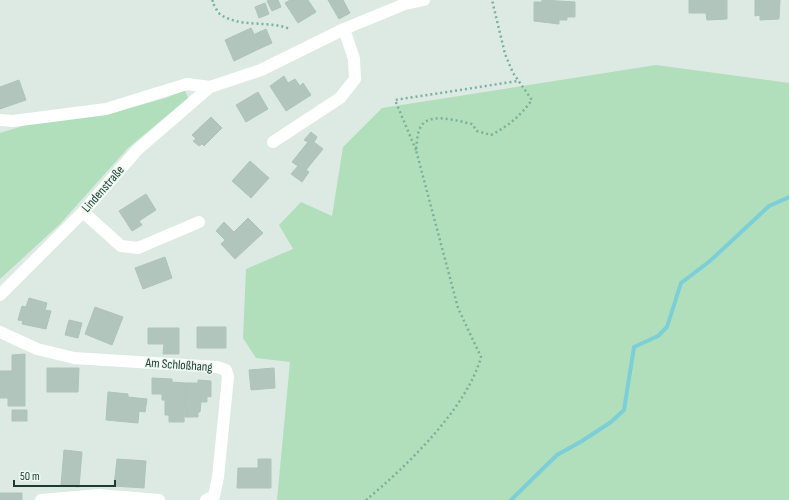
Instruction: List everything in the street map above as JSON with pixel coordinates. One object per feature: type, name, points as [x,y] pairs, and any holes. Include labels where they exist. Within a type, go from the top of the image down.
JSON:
[{"type":"street","name":"Lindenstraße","points":[[0,295],[83,212],[137,150],[210,87],[261,70],[344,28],[405,4],[424,0]]},
{"type":"street","points":[[273,142],[340,98],[355,79],[354,59],[344,28]]},
{"type":"street","name":"Lindenstraße","points":[[0,120],[13,121],[106,108],[187,84],[210,87]]},
{"type":"street","points":[[83,212],[121,246],[138,248],[199,222]]},
{"type":"street","name":"Am Schloßhang","points":[[0,332],[37,348],[74,358],[218,367],[226,370],[228,377],[218,477],[214,496],[206,500]]},
{"type":"street","points":[[41,500],[99,495],[159,500]]},
{"type":"path","points":[[213,0],[212,2],[220,14],[238,22],[283,26],[290,29]]},
{"type":"path","points":[[416,150],[419,129],[423,123],[440,117],[472,124],[477,131],[491,135],[509,126],[522,114],[532,100],[518,81],[505,54],[492,0]]},
{"type":"path","points":[[366,500],[393,478],[452,413],[478,370],[481,357],[458,308],[416,150],[394,100],[518,81]]},
{"type":"green space","points":[[656,65],[789,83],[789,500],[277,500],[290,362],[256,358],[243,338],[246,269],[293,249],[279,225],[301,202],[332,216],[343,147],[382,108]]},
{"type":"green space","points":[[185,90],[188,98],[128,148],[60,224],[0,279],[0,133],[32,123],[108,114],[166,98]]},
{"type":"building","points":[[278,0],[281,7],[272,11],[267,1]]},
{"type":"building","points":[[290,0],[308,0],[316,12],[298,23],[285,3]]},
{"type":"building","points":[[328,0],[343,0],[350,13],[339,19]]},
{"type":"building","points":[[542,0],[575,2],[575,17],[567,17],[567,20],[559,20],[559,24],[534,21],[534,2],[542,2]]},
{"type":"building","points":[[689,0],[727,0],[727,19],[707,20],[706,13],[689,13]]},
{"type":"building","points":[[755,0],[780,0],[779,19],[760,20],[760,15],[755,16]]},
{"type":"building","points":[[265,3],[269,14],[259,18],[255,7]]},
{"type":"building","points":[[251,28],[261,48],[234,61],[225,40]]},
{"type":"building","points":[[266,29],[272,43],[261,48],[255,34]]},
{"type":"building","points":[[284,76],[288,83],[295,79],[300,86],[303,83],[311,95],[286,111],[270,86]]},
{"type":"building","points":[[19,80],[26,100],[0,109],[0,87]]},
{"type":"building","points":[[258,92],[268,109],[246,122],[236,105]]},
{"type":"building","points":[[211,117],[222,128],[204,146],[202,144],[199,146],[193,141],[196,139],[192,135]]},
{"type":"building","points":[[311,132],[317,137],[314,142],[323,149],[306,170],[309,172],[302,182],[291,174],[298,166],[292,162],[308,142],[304,140]]},
{"type":"building","points":[[250,161],[269,178],[251,198],[232,181]]},
{"type":"building","points":[[146,194],[156,210],[139,221],[142,225],[132,231],[119,211]]},
{"type":"building","points":[[248,218],[263,233],[235,259],[221,244],[225,240],[216,231],[224,222],[234,232]]},
{"type":"building","points":[[165,257],[172,278],[143,289],[135,268]]},
{"type":"building","points":[[29,298],[47,303],[45,310],[51,311],[46,329],[22,324],[23,321],[18,320],[22,306],[26,307]]},
{"type":"building","points":[[95,307],[123,317],[112,345],[85,334]]},
{"type":"building","points":[[69,320],[82,323],[78,338],[65,335]]},
{"type":"building","points":[[197,327],[226,327],[226,348],[197,348]]},
{"type":"building","points":[[148,328],[179,328],[179,354],[163,354],[164,344],[148,344]]},
{"type":"building","points":[[25,354],[25,406],[8,406],[8,398],[0,398],[0,371],[12,371],[12,355]]},
{"type":"building","points":[[47,368],[79,368],[78,392],[47,392]]},
{"type":"building","points":[[274,368],[275,388],[251,390],[249,370]]},
{"type":"building","points":[[152,378],[172,379],[172,382],[185,383],[184,422],[169,422],[169,415],[165,415],[165,400],[162,400],[162,394],[152,394]]},
{"type":"building","points":[[198,380],[211,381],[211,397],[207,396],[207,402],[201,402],[198,417],[185,417],[185,383],[198,383]]},
{"type":"building","points":[[108,392],[128,394],[128,397],[147,399],[145,412],[139,411],[138,423],[106,420]]},
{"type":"building","points":[[12,410],[27,410],[27,421],[12,421]]},
{"type":"building","points":[[64,450],[82,452],[79,487],[61,485]]},
{"type":"building","points":[[117,459],[146,461],[144,488],[114,486]]},
{"type":"building","points":[[258,459],[271,459],[271,488],[237,488],[238,468],[258,468]]},
{"type":"building","points":[[0,493],[22,493],[22,500],[0,500]]},
{"type":"waterway","points":[[511,500],[557,455],[611,422],[624,410],[634,347],[658,336],[667,327],[681,283],[710,261],[769,206],[789,197]]}]
